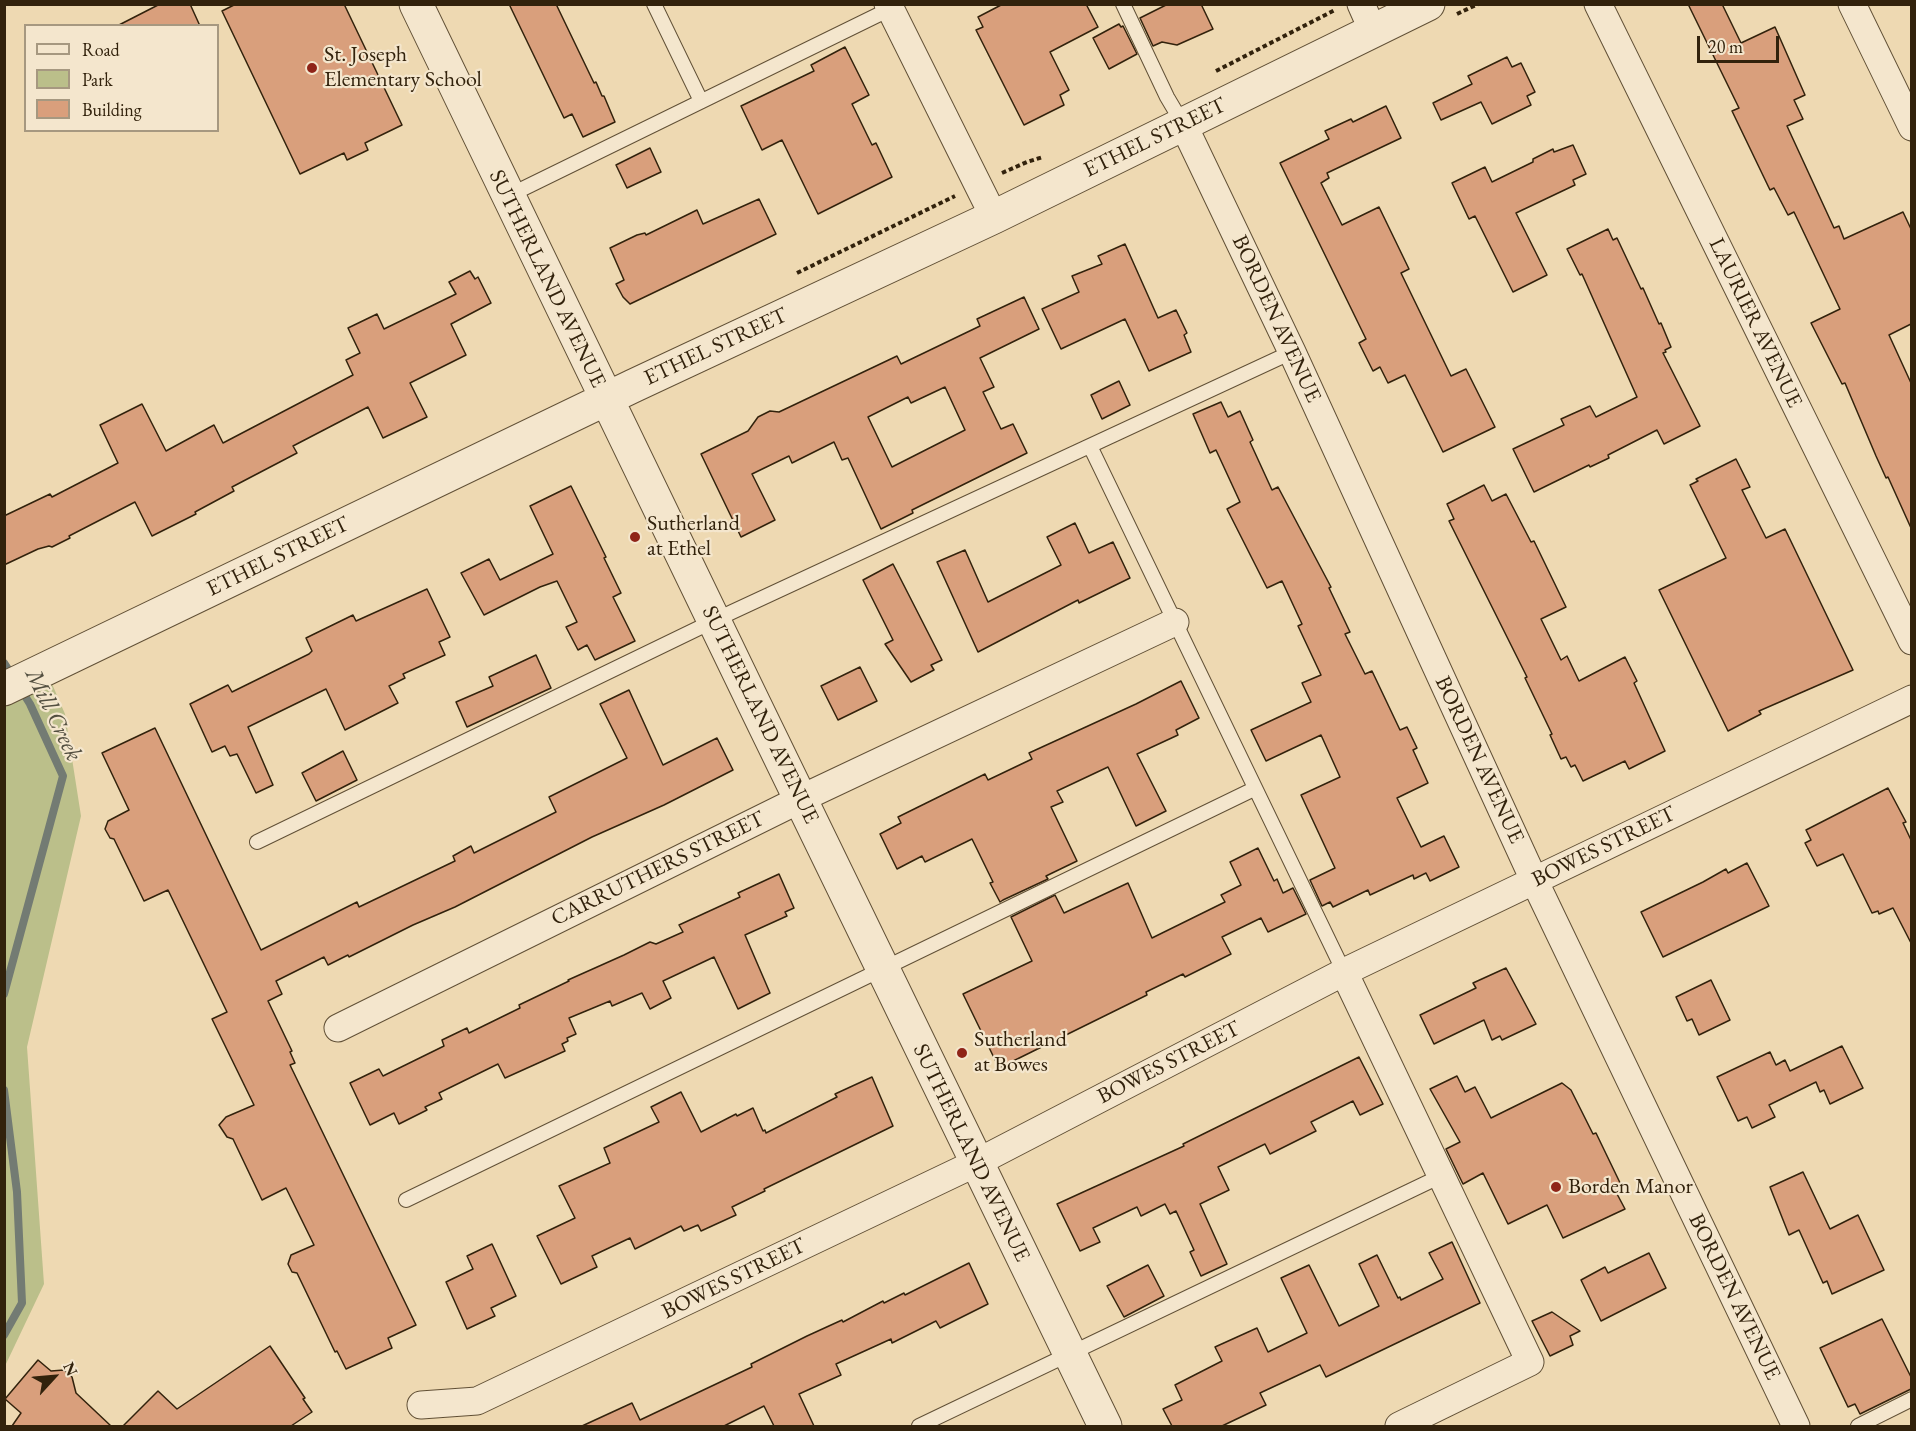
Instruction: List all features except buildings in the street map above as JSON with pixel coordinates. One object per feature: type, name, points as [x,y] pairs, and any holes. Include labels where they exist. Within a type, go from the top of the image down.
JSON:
[{"type":"street","name":"SUTHERLAND AVENUE","points":[[416,4],[605,400],[715,621],[1105,1426]]},
{"type":"street","name":"ETHEL STREET","points":[[4,689],[605,400],[994,217],[1183,124],[1367,18],[1428,4]]},
{"type":"street","name":"LAURIER AVENUE","points":[[1598,4],[1911,641]]},
{"type":"street","points":[[1852,4],[1911,127]]},
{"type":"street","points":[[889,7],[994,217]]},
{"type":"street","name":"BORDEN AVENUE","points":[[1183,124],[1292,352],[1534,880],[1796,1426]]},
{"type":"street","name":"CARRUTHERS STREET","points":[[338,1028],[801,799],[1174,622]]},
{"type":"street","name":"BOWES STREET","points":[[421,1405],[477,1401],[976,1163],[1344,972],[1911,699]]},
{"type":"street","points":[[1344,972],[1530,1362],[1399,1426]]},
{"type":"lane","points":[[654,4],[701,101]]},
{"type":"lane","points":[[1123,4],[1167,97],[1183,124]]},
{"type":"lane","points":[[507,196],[889,7]]},
{"type":"lane","points":[[256,842],[715,621],[1292,352]]},
{"type":"lane","points":[[1090,446],[1344,972]]},
{"type":"lane","points":[[406,1200],[1254,789]]},
{"type":"lane","points":[[919,1426],[1441,1176]]},
{"type":"lane","points":[[1858,1426],[1911,1399]]},
{"type":"green space","points":[[49,677],[65,714],[81,816],[27,1047],[44,1284],[5,1366],[5,700]]},
{"type":"waterway","name":"Mill Creek","points":[[4,663],[13,677]]},
{"type":"waterway","name":"Mill Creek","points":[[4,994],[63,776],[30,704],[20,688]]},
{"type":"waterway","name":"Mill Creek","points":[[4,1090],[17,1192],[22,1303],[4,1335]]},
{"type":"place","name":"St. Joseph Elementary School","points":[[312,68]]},
{"type":"place","name":"Sutherland at Ethel","points":[[635,537]]},
{"type":"place","name":"Sutherland at Bowes","points":[[962,1053]]},
{"type":"place","name":"Borden Manor","points":[[1556,1187]]}]
